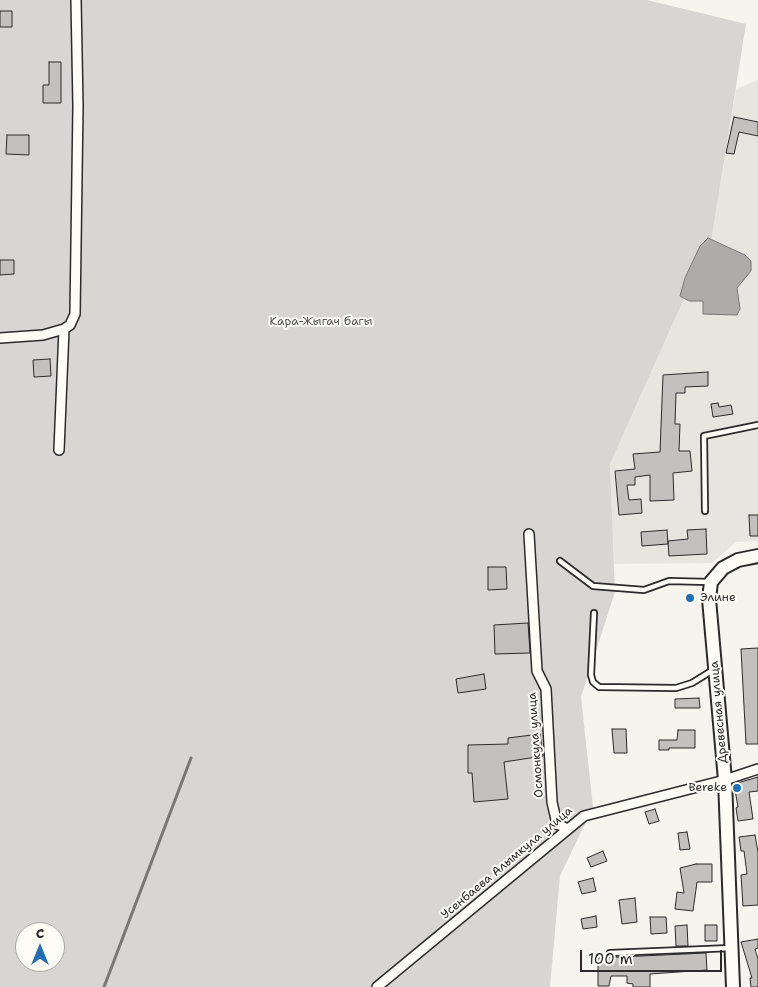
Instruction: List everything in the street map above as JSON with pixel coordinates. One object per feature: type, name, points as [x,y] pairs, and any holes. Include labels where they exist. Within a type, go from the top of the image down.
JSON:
[{"type":"street","points":[[0,338],[43,335],[64,329],[70,325],[75,314],[78,106],[76,0]]},
{"type":"street","points":[[59,450],[64,329]]},
{"type":"street","name":"Осмонкула улица","points":[[529,534],[537,671],[546,689],[552,802],[557,824],[568,829]]},
{"type":"street","points":[[711,582],[724,568],[738,560],[758,556]]},
{"type":"street","name":"Древесная улица","points":[[711,582],[709,599],[725,780],[733,987]]},
{"type":"street","name":"Усенбаева Алымкула улица","points":[[377,987],[584,816],[725,780],[758,769]]},
{"type":"lane","points":[[705,511],[704,436],[758,425]]},
{"type":"lane","points":[[560,561],[593,586],[644,590],[669,581],[711,582]]},
{"type":"lane","points":[[594,613],[591,675],[593,682],[599,687],[676,688],[692,683],[715,669]]},
{"type":"lane","points":[[610,953],[732,948]]},
{"type":"shaded area","points":[[758,80],[758,541],[736,542],[712,563],[614,564],[610,464],[712,236],[736,89]]},
{"type":"shaded area","points":[[708,238],[745,255],[751,261],[751,271],[737,288],[740,309],[737,315],[703,314],[703,301],[689,301],[680,296],[685,278],[700,246]]},
{"type":"green space","name":"Кара-Жыгач багы","points":[[0,0],[647,0],[746,24],[712,236],[610,464],[615,592],[581,697],[593,807],[560,876],[550,987],[0,987]]},
{"type":"building","points":[[0,11],[12,11],[12,27],[0,27]]},
{"type":"building","points":[[49,62],[61,62],[61,103],[43,103],[43,85],[49,85]]},
{"type":"building","points":[[734,117],[758,122],[758,136],[739,132],[734,154],[726,153]]},
{"type":"building","points":[[7,135],[29,135],[29,155],[6,154]]},
{"type":"building","points":[[0,260],[14,260],[14,274],[0,275]]},
{"type":"building","points":[[50,359],[51,376],[34,377],[33,360]]},
{"type":"building","points":[[708,372],[708,386],[685,387],[685,393],[676,393],[675,424],[680,424],[679,451],[690,451],[692,471],[673,473],[674,500],[650,501],[650,475],[635,477],[635,485],[627,485],[629,500],[641,499],[642,513],[619,515],[615,471],[635,469],[633,454],[660,452],[663,375]]},
{"type":"building","points":[[718,403],[719,407],[731,405],[733,414],[713,417],[711,404]]},
{"type":"building","points":[[749,515],[758,515],[758,536],[750,536]]},
{"type":"building","points":[[706,529],[707,554],[669,556],[668,541],[688,539],[687,530]]},
{"type":"building","points":[[667,530],[668,544],[642,546],[641,532]]},
{"type":"building","points":[[488,567],[506,567],[507,589],[488,590]]},
{"type":"building","points":[[528,623],[530,653],[495,654],[494,625]]},
{"type":"building","points":[[758,648],[758,744],[746,744],[741,649]]},
{"type":"building","points":[[484,674],[486,689],[458,693],[456,679]]},
{"type":"building","points":[[699,698],[700,708],[675,708],[675,699]]},
{"type":"building","points":[[612,729],[626,729],[627,753],[614,753]]},
{"type":"building","points":[[678,730],[695,730],[695,748],[659,750],[659,740],[677,740]]},
{"type":"building","points":[[540,734],[543,756],[504,762],[508,799],[474,802],[472,773],[468,773],[468,745],[508,744],[508,738]]},
{"type":"building","points":[[758,777],[758,791],[749,792],[753,819],[738,821],[736,808],[738,807],[734,784]]},
{"type":"building","points":[[655,809],[659,821],[649,824],[645,812]]},
{"type":"building","points":[[687,832],[690,849],[680,850],[678,833]]},
{"type":"building","points":[[755,835],[758,852],[758,905],[743,906],[741,875],[747,874],[744,851],[741,851],[739,837]]},
{"type":"building","points":[[603,851],[607,861],[591,867],[587,858]]},
{"type":"building","points":[[696,864],[712,864],[712,882],[697,882],[693,911],[675,909],[677,892],[684,893],[680,868]]},
{"type":"building","points":[[593,878],[596,891],[582,894],[578,882]]},
{"type":"building","points":[[635,898],[637,922],[622,924],[619,900]]},
{"type":"building","points":[[596,916],[597,927],[583,929],[581,919]]},
{"type":"building","points":[[650,917],[666,917],[667,933],[651,934]]},
{"type":"building","points":[[687,925],[688,946],[676,946],[675,926]]},
{"type":"building","points":[[705,925],[717,925],[717,941],[705,941]]},
{"type":"building","points":[[758,939],[758,948],[755,949],[758,959],[758,987],[751,987],[750,978],[752,978],[741,942]]},
{"type":"building","points":[[706,953],[707,970],[650,974],[650,987],[633,987],[633,984],[627,983],[627,976],[611,976],[609,986],[598,986],[598,958]]},
{"type":"waterway","points":[[104,987],[191,758]]},
{"type":"place","name":"Элине","points":[[690,598]]},
{"type":"place","name":"Bereke","points":[[737,788]]}]
